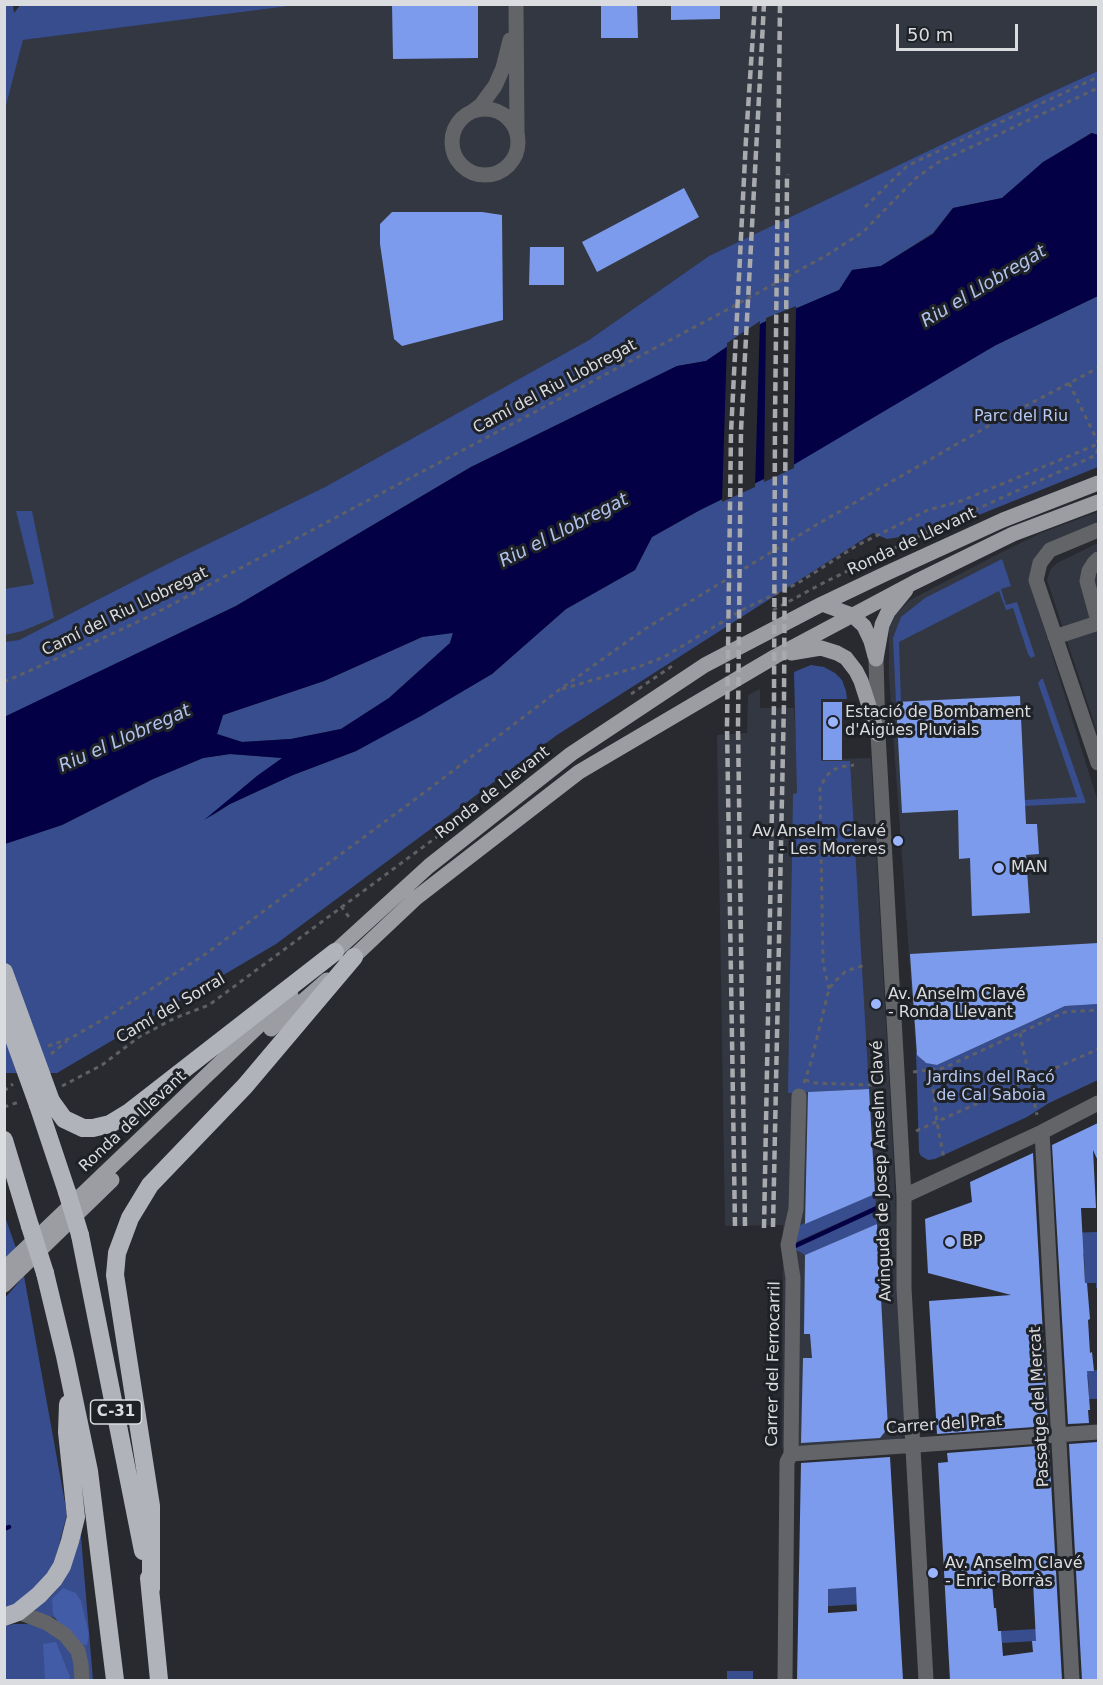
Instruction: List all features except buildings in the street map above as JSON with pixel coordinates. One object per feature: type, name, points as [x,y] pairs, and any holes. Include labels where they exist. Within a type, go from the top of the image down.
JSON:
[{"type":"highway","points":[[4,972],[43,1098],[64,1119],[82,1128],[93,1128],[110,1124],[128,1113],[334,952]]},
{"type":"highway","points":[[151,1589],[151,1506],[115,1275],[117,1253],[130,1218],[150,1185],[245,1086],[354,957]]},
{"type":"highway","name":"C-31","points":[[4,1011],[43,1098],[80,1235],[151,1589],[159,1680]]},
{"type":"highway","name":"C-31","points":[[4,1140],[45,1273],[69,1372],[89,1471],[115,1680]]},
{"type":"highway","points":[[11,1615],[39,1595],[54,1579],[62,1566],[76,1517],[67,1432],[69,1372]]},
{"type":"main road","name":"Ronda de Llevant","points":[[4,1269],[334,952],[429,866],[571,754],[705,665],[822,604],[1003,519],[1098,483]]},
{"type":"main road","name":"Ronda de Llevant","points":[[4,1285],[278,1022],[354,957],[416,898],[579,772],[776,656],[915,582],[1013,534],[1098,502]]},
{"type":"main road","points":[[876,660],[882,625],[888,612],[915,582]]},
{"type":"main road","points":[[822,604],[852,615],[864,626],[876,660]]},
{"type":"main road","points":[[776,656],[821,648],[846,658],[861,681],[878,734]]},
{"type":"street","points":[[515,4],[517,146],[514,157],[503,170],[487,175],[470,172],[453,153],[452,141],[456,125],[488,96],[503,68],[515,4]]},
{"type":"street","points":[[473,111],[484,109],[500,113],[509,120],[517,135]]},
{"type":"street","points":[[1098,530],[1056,546],[1045,555],[1040,563],[1036,580],[1098,763]]},
{"type":"street","points":[[1055,636],[1098,622],[1087,581],[1089,571],[1098,559]]},
{"type":"street","name":"Avinguda de Josep Anselm Clavé","points":[[876,660],[878,734],[904,1196],[904,1288],[926,1680]]},
{"type":"street","name":"Carrer del Ferrocarril","points":[[785,1680],[787,1462],[791,1454],[793,1278],[788,1245],[796,1209],[799,1095]]},
{"type":"street","points":[[904,1196],[1042,1132],[1098,1103]]},
{"type":"street","name":"Passatge del Mercat","points":[[1042,1132],[1072,1680]]},
{"type":"street","name":"Carrer del Prat","points":[[791,1454],[1098,1432]]},
{"type":"street","points":[[11,1615],[47,1623],[65,1635],[78,1651],[82,1680]]},
{"type":"path","points":[[865,207],[912,164],[1098,77]]},
{"type":"path","name":"Camí del Riu Llobregat","points":[[4,682],[154,614],[731,308],[827,255],[863,232],[916,178],[937,163],[1098,88]]},
{"type":"path","points":[[71,1038],[207,953],[559,690],[645,630],[816,525],[997,421],[1098,368]]},
{"type":"path","points":[[559,690],[639,667],[664,657],[742,610],[798,583],[856,546],[928,510],[961,501],[1098,443],[1069,383]]},
{"type":"path","points":[[829,989],[823,963],[820,788],[831,771],[854,765]]},
{"type":"path","name":"Camí del Sorral","points":[[4,1107],[43,1098],[102,1065],[139,1037],[175,1018],[209,1005],[395,867]]},
{"type":"path","points":[[799,1095],[811,1062],[829,989],[834,981],[846,971],[865,965]]},
{"type":"path","points":[[911,1072],[944,1068],[1065,1011],[1098,1010]]},
{"type":"path","points":[[1020,1033],[1037,1115]]},
{"type":"path","points":[[914,1132],[1098,1049]]},
{"type":"path","points":[[931,1071],[944,1159]]},
{"type":"path","points":[[805,1080],[815,1083],[872,1085]]},
{"type":"shaded area","points":[[296,4],[1098,5],[1098,71],[709,256],[589,340],[325,487],[19,640],[5,642],[4,109],[23,40]]},
{"type":"shaded area","points":[[1098,512],[1098,524],[1034,560],[1029,580],[1098,802],[1098,1004],[1065,1006],[941,1063],[929,1064],[918,1057],[916,1052],[889,676],[889,629],[896,614],[910,600],[1041,533]]},
{"type":"shaded area","points":[[1098,543],[1098,735],[1047,580],[1050,570],[1057,563]]},
{"type":"shaded area","points":[[760,689],[760,708],[794,708],[797,760],[871,758],[906,1430],[904,1436],[897,1440],[782,1448],[783,1225],[725,1226],[717,735],[747,733],[748,695]]},
{"type":"shaded area","points":[[63,1588],[76,1593],[81,1601],[89,1634],[87,1645],[78,1645],[68,1638],[53,1614],[52,1599]]},
{"type":"shaded area","points":[[56,1642],[70,1677],[69,1680],[45,1680],[43,1644]]},
{"type":"green space","points":[[21,4],[296,5],[23,40],[5,109],[5,5],[13,5],[14,13]]},
{"type":"green space","points":[[1098,71],[1098,135],[1091,133],[1044,162],[1002,198],[953,208],[933,233],[881,266],[852,270],[840,290],[762,323],[706,361],[677,366],[471,467],[236,606],[5,717],[4,642],[19,640],[325,487],[589,340],[709,256]]},
{"type":"green space","name":"Parc del Riu","points":[[1098,296],[1098,467],[939,531],[887,539],[873,533],[557,735],[276,944],[57,1073],[5,1073],[4,844],[62,825],[153,779],[203,758],[230,754],[283,758],[257,776],[210,817],[230,804],[293,775],[356,751],[492,674],[566,609],[635,570],[652,537],[996,345]]},
{"type":"green space","points":[[16,511],[32,511],[54,618],[5,635],[5,589],[34,584]]},
{"type":"green space","points":[[1002,559],[1011,586],[1001,589],[1006,605],[1017,602],[1035,656],[1031,658],[1028,654],[1013,608],[1006,610],[999,591],[899,642],[901,702],[896,702],[893,638],[901,617],[925,598]]},
{"type":"green space","points":[[453,632],[450,643],[389,698],[341,729],[291,739],[242,742],[217,734],[223,715],[324,681],[422,637]]},
{"type":"green space","points":[[811,665],[824,667],[835,673],[842,680],[846,691],[847,699],[821,699],[821,761],[850,761],[869,1089],[788,1093],[793,794],[797,793],[794,672]]},
{"type":"green space","points":[[1043,679],[1086,803],[1025,806],[1025,800],[1077,797],[1038,683]]},
{"type":"green space","name":"Jardins del Racó de Cal Saboia","points":[[1098,1004],[1098,1080],[1049,1103],[1027,1117],[935,1159],[928,1160],[921,1156],[919,1152],[916,1052],[924,1062],[937,1065],[1065,1006]]},
{"type":"green space","points":[[875,1194],[876,1206],[794,1243],[798,1226]]},
{"type":"green space","points":[[876,1211],[877,1224],[805,1255],[793,1248],[794,1243],[796,1248]]},
{"type":"green space","points":[[4,1214],[16,1248],[4,1259]]},
{"type":"green space","points":[[1098,1232],[1098,1288],[1096,1288],[1096,1283],[1085,1283],[1084,1253],[1065,1253],[1062,1233]]},
{"type":"green space","points":[[24,1276],[67,1514],[54,1564],[42,1583],[9,1610],[5,1610],[5,1298]]},
{"type":"green space","points":[[1090,1363],[1090,1371],[1098,1370],[1098,1399],[1089,1399],[1088,1375],[1080,1376]]},
{"type":"green space","points":[[79,1513],[93,1680],[89,1680],[68,1627],[53,1617],[36,1613],[35,1608],[50,1597],[62,1583],[69,1569]]},
{"type":"green space","points":[[799,1584],[858,1587],[862,1604],[799,1608]]},
{"type":"green space","points":[[14,1624],[46,1627],[74,1654],[77,1680],[5,1680],[5,1626]]},
{"type":"green space","points":[[1036,1629],[1036,1641],[1002,1643],[1001,1631]]},
{"type":"green space","points":[[727,1671],[753,1671],[753,1680],[727,1680]]},
{"type":"water","name":"Riu el Llobregat","points":[[1092,133],[1098,135],[1098,296],[996,345],[795,464],[698,511],[652,537],[635,570],[566,609],[492,674],[356,751],[293,775],[230,804],[204,820],[282,758],[230,754],[203,758],[153,779],[62,825],[5,844],[4,717],[236,606],[471,467],[677,366],[706,361],[762,323],[839,290],[852,270],[881,266],[933,234],[953,208],[1002,198],[1043,162]],"holes":[[[453,633],[450,643],[389,698],[341,729],[291,739],[242,742],[217,734],[223,715],[324,681],[422,637]]]},
{"type":"water","points":[[876,1206],[876,1211],[796,1248],[794,1244]]},
{"type":"pier","points":[[796,306],[794,468],[764,482],[766,318]]},
{"type":"pier","points":[[760,321],[755,487],[722,502],[727,343]]},
{"type":"waterway","points":[[4,1529],[9,1527]]},
{"type":"railway","points":[[735,1226],[727,726],[731,433],[755,4]]},
{"type":"railway","points":[[745,1226],[738,726],[741,430],[764,4]]},
{"type":"railway","points":[[764,1228],[774,702],[780,4]]},
{"type":"railway","points":[[773,1227],[784,701],[787,174]]},
{"type":"place","name":"Estació de Bombament d'Aigües Pluvials","points":[[833,722]]},
{"type":"place","name":"Av Anselm Clavé - Les Moreres","points":[[898,841]]},
{"type":"place","name":"MAN","points":[[999,868]]},
{"type":"place","name":"Av. Anselm Clavé - Ronda Llevant","points":[[876,1004]]},
{"type":"place","name":"BP","points":[[950,1242]]},
{"type":"place","name":"Av. Anselm Clavé - Enric Borràs","points":[[933,1573]]}]
